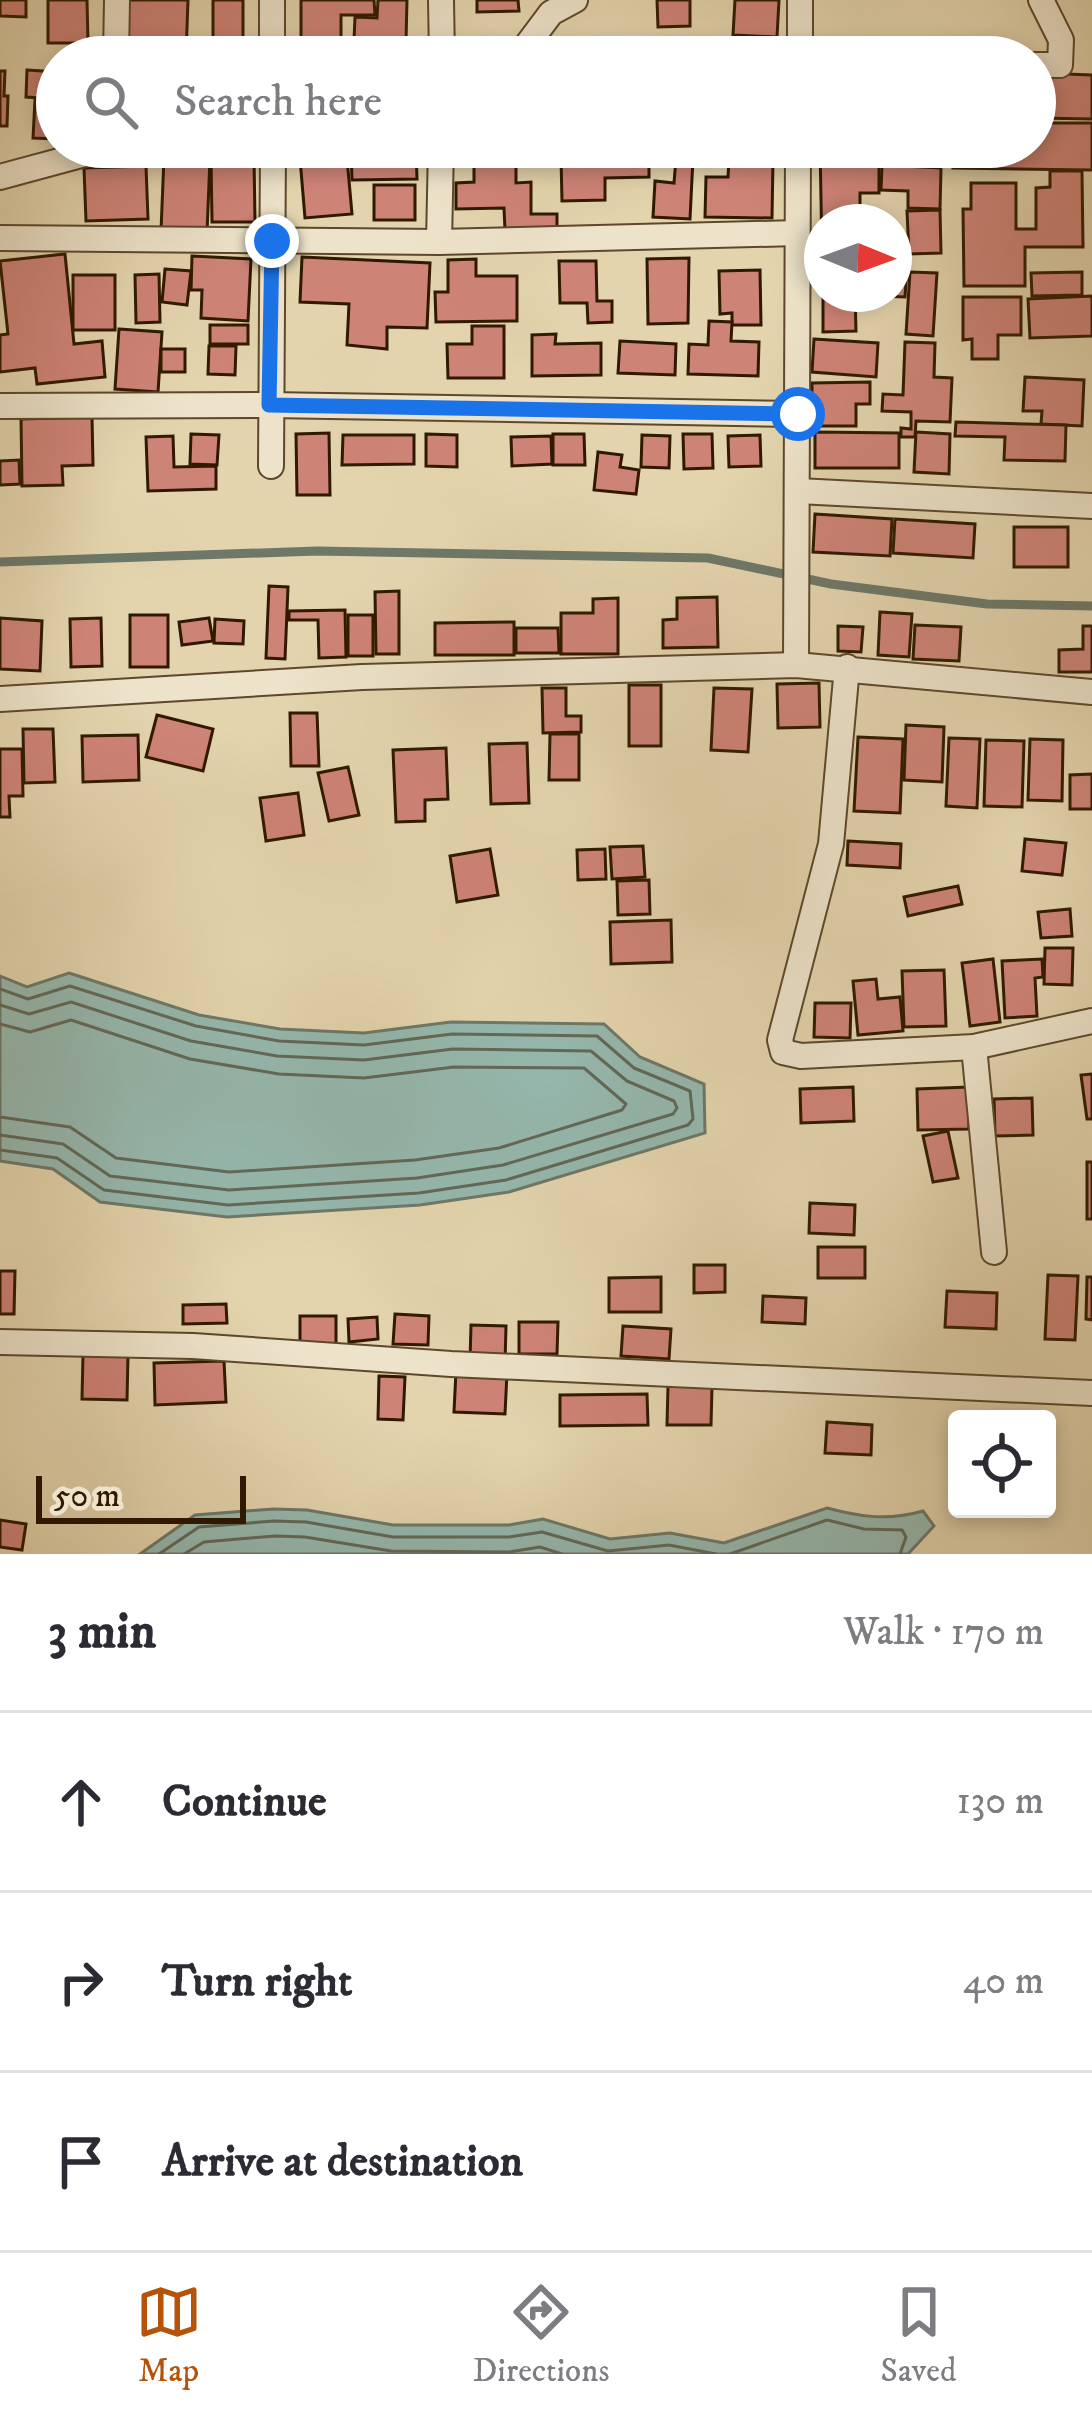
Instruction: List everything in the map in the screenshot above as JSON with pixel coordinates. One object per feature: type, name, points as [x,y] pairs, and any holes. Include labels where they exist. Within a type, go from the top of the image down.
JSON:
[{"type":"street","points":[[116,36],[117,0]]},
{"type":"street","points":[[272,0],[272,36]]},
{"type":"street","points":[[441,0],[442,36]]},
{"type":"street","points":[[534,36],[551,13],[574,0]]},
{"type":"street","points":[[800,0],[800,36]]},
{"type":"street","points":[[1041,0],[1063,50],[1060,65],[1056,65]]},
{"type":"street","points":[[0,177],[36,167]]},
{"type":"street","points":[[272,466],[273,168]]},
{"type":"street","points":[[439,242],[441,168]]},
{"type":"street","points":[[796,652],[798,168]]},
{"type":"street","points":[[0,238],[439,242],[797,233]]},
{"type":"street","points":[[0,406],[269,405],[798,414]]},
{"type":"street","points":[[797,503],[1092,506]]},
{"type":"street","points":[[0,699],[796,652],[847,667],[1092,692]]},
{"type":"street","points":[[847,667],[831,844],[780,1040],[783,1052],[801,1056],[974,1046],[1092,1021]]},
{"type":"street","points":[[974,1046],[994,1252]]},
{"type":"street","points":[[0,1342],[194,1346],[451,1364],[712,1372],[1092,1393]]},
{"type":"water","points":[[69,973],[199,1015],[280,1029],[364,1033],[451,1022],[604,1024],[640,1057],[704,1084],[705,1133],[509,1192],[420,1205],[227,1217],[100,1202],[53,1169],[0,1161],[0,976],[27,987]]},
{"type":"water","points":[[827,1508],[875,1517],[923,1511],[934,1526],[908,1554],[140,1554],[195,1515],[273,1509],[393,1525],[509,1525],[543,1519],[610,1539],[670,1533],[724,1543]]},
{"type":"building","points":[[0,0],[26,0],[26,17],[0,16]]},
{"type":"building","points":[[48,0],[87,0],[88,36],[48,36]]},
{"type":"building","points":[[124,0],[188,0],[187,36],[123,36]]},
{"type":"building","points":[[213,0],[243,0],[243,36],[213,36]]},
{"type":"building","points":[[301,0],[374,0],[375,15],[341,15],[341,36],[301,36]]},
{"type":"building","points":[[378,0],[407,0],[406,36],[354,36],[355,17],[377,18]]},
{"type":"building","points":[[477,0],[518,0],[519,11],[477,12]]},
{"type":"building","points":[[657,0],[690,0],[690,26],[658,27]]},
{"type":"building","points":[[735,0],[779,0],[777,36],[733,35]]},
{"type":"building","points":[[27,70],[36,71],[36,98],[26,97]]},
{"type":"building","points":[[0,71],[5,71],[7,126],[0,126]]},
{"type":"building","points":[[1056,74],[1092,75],[1092,119],[1056,118]]},
{"type":"building","points":[[1056,123],[1092,123],[1092,170],[953,168],[1056,168]]},
{"type":"building","points":[[84,168],[146,168],[148,219],[86,221]]},
{"type":"building","points":[[164,168],[210,168],[207,233],[161,231]]},
{"type":"building","points":[[211,168],[254,168],[255,222],[212,222]]},
{"type":"building","points":[[301,168],[348,168],[352,214],[305,218]]},
{"type":"building","points":[[352,168],[417,168],[417,179],[352,180]]},
{"type":"building","points":[[474,168],[516,168],[516,183],[531,182],[531,214],[557,214],[557,230],[505,230],[504,208],[456,209],[456,183],[474,182]]},
{"type":"building","points":[[561,168],[649,168],[649,177],[605,178],[605,200],[562,201]]},
{"type":"building","points":[[675,168],[693,168],[690,219],[653,217],[655,181],[674,183]]},
{"type":"building","points":[[729,168],[773,168],[772,218],[705,217],[706,177],[728,177]]},
{"type":"building","points":[[820,168],[879,168],[879,193],[860,193],[860,204],[821,204]]},
{"type":"building","points":[[882,168],[941,168],[940,209],[912,208],[908,191],[881,190]]},
{"type":"building","points":[[1050,171],[1082,171],[1083,247],[1025,247],[1025,286],[964,286],[963,209],[971,209],[971,183],[1016,183],[1016,229],[1036,229],[1036,188],[1050,187]]},
{"type":"building","points":[[374,185],[415,185],[415,220],[374,220]]},
{"type":"building","points":[[940,210],[941,253],[912,254],[912,211]]},
{"type":"building","points":[[65,254],[74,344],[102,341],[105,377],[37,384],[35,368],[0,372],[0,335],[8,334],[0,261]]},
{"type":"building","points":[[192,256],[251,259],[248,321],[201,318],[202,290],[191,290]]},
{"type":"building","points":[[302,257],[430,263],[427,328],[387,327],[387,349],[347,345],[349,304],[300,302]]},
{"type":"building","points":[[689,258],[688,323],[648,324],[647,259]]},
{"type":"building","points":[[476,259],[476,276],[517,276],[517,321],[436,322],[435,292],[448,292],[448,260]]},
{"type":"building","points":[[559,261],[596,261],[597,301],[612,301],[612,322],[588,323],[587,303],[560,303]]},
{"type":"building","points":[[165,269],[191,271],[187,305],[162,302]]},
{"type":"building","points":[[760,270],[761,325],[732,325],[732,313],[720,314],[719,271]]},
{"type":"building","points":[[912,272],[937,273],[933,336],[906,334],[907,312],[912,312]]},
{"type":"building","points":[[1082,272],[1082,295],[1032,296],[1031,273]]},
{"type":"building","points":[[159,274],[160,322],[136,323],[135,275]]},
{"type":"building","points":[[73,275],[115,275],[115,330],[73,330]]},
{"type":"building","points":[[1092,296],[1092,336],[1030,338],[1028,299]]},
{"type":"building","points":[[963,297],[1021,297],[1021,335],[998,335],[998,359],[972,359],[972,339],[963,340]]},
{"type":"building","points":[[823,312],[855,312],[856,331],[823,332]]},
{"type":"building","points":[[709,321],[732,322],[731,341],[759,342],[758,376],[688,374],[689,344],[708,345]]},
{"type":"building","points":[[210,325],[248,325],[248,344],[210,344]]},
{"type":"building","points":[[472,326],[504,326],[504,378],[448,378],[447,344],[472,344]]},
{"type":"building","points":[[119,329],[162,332],[158,392],[115,389]]},
{"type":"building","points":[[556,334],[555,344],[601,343],[601,375],[532,376],[532,335]]},
{"type":"building","points":[[814,339],[878,343],[876,377],[812,372]]},
{"type":"building","points":[[620,341],[676,344],[675,375],[618,373]]},
{"type":"building","points":[[905,342],[935,343],[934,377],[952,378],[950,422],[916,421],[915,437],[901,437],[901,428],[911,429],[911,412],[882,411],[883,394],[903,395]]},
{"type":"building","points":[[209,346],[236,346],[235,375],[208,374]]},
{"type":"building","points":[[161,349],[185,349],[185,372],[161,372]]},
{"type":"building","points":[[1025,377],[1084,380],[1082,426],[1041,424],[1042,411],[1023,411]]},
{"type":"building","points":[[870,382],[870,404],[856,404],[856,426],[812,426],[812,383]]},
{"type":"building","points":[[92,417],[93,465],[62,466],[63,485],[22,486],[21,419]]},
{"type":"building","points":[[956,422],[1066,425],[1065,461],[1004,460],[1005,437],[955,436]]},
{"type":"building","points":[[815,432],[899,433],[899,468],[815,468]]},
{"type":"building","points":[[916,432],[950,434],[949,474],[914,472]]},
{"type":"building","points":[[329,433],[330,495],[297,495],[296,434]]},
{"type":"building","points":[[191,434],[219,435],[217,465],[190,464]]},
{"type":"building","points":[[426,434],[457,435],[457,467],[426,466]]},
{"type":"building","points":[[553,434],[584,434],[585,465],[553,465]]},
{"type":"building","points":[[683,434],[712,434],[713,468],[684,469]]},
{"type":"building","points":[[343,435],[414,435],[414,464],[342,465]]},
{"type":"building","points":[[642,435],[670,436],[669,468],[641,467]]},
{"type":"building","points":[[760,435],[761,466],[729,467],[728,436]]},
{"type":"building","points":[[173,436],[174,467],[216,466],[216,489],[148,491],[146,437]]},
{"type":"building","points":[[551,436],[552,464],[512,466],[511,437]]},
{"type":"building","points":[[598,452],[622,455],[620,467],[639,470],[636,494],[594,490]]},
{"type":"building","points":[[19,460],[20,484],[0,485],[0,461]]},
{"type":"building","points":[[815,514],[892,519],[890,556],[813,552]]},
{"type":"building","points":[[895,519],[975,524],[973,558],[893,553]]},
{"type":"building","points":[[1014,527],[1068,527],[1068,567],[1014,567]]},
{"type":"building","points":[[269,586],[288,587],[285,659],[266,658]]},
{"type":"building","points":[[399,591],[399,654],[376,654],[375,592]]},
{"type":"building","points":[[717,597],[718,647],[663,648],[663,620],[677,619],[677,598]]},
{"type":"building","points":[[618,598],[618,654],[561,654],[561,613],[593,613],[593,599]]},
{"type":"building","points":[[345,610],[346,657],[319,658],[318,620],[289,620],[289,611]]},
{"type":"building","points":[[880,612],[912,614],[909,657],[878,655]]},
{"type":"building","points":[[130,615],[168,615],[168,667],[130,667]]},
{"type":"building","points":[[348,615],[373,615],[373,656],[348,656]]},
{"type":"building","points":[[0,618],[42,621],[40,671],[0,669]]},
{"type":"building","points":[[101,618],[102,666],[71,667],[70,619]]},
{"type":"building","points":[[209,618],[213,641],[182,645],[179,622]]},
{"type":"building","points":[[215,619],[244,621],[243,644],[214,643]]},
{"type":"building","points":[[514,622],[514,655],[435,655],[435,623]]},
{"type":"building","points":[[915,625],[961,627],[959,661],[913,659]]},
{"type":"building","points":[[838,626],[863,627],[861,652],[838,651]]},
{"type":"building","points":[[1083,626],[1092,626],[1092,672],[1059,672],[1059,650],[1083,649]]},
{"type":"building","points":[[516,628],[558,628],[559,653],[516,653]]},
{"type":"building","points":[[819,683],[820,727],[778,728],[777,684]]},
{"type":"building","points":[[629,685],[661,685],[661,746],[629,746]]},
{"type":"building","points":[[542,688],[566,688],[566,716],[581,716],[581,732],[543,733]]},
{"type":"building","points":[[714,688],[752,689],[748,752],[711,750]]},
{"type":"building","points":[[290,713],[317,713],[319,766],[291,766]]},
{"type":"building","points":[[157,715],[213,729],[203,771],[146,757]]},
{"type":"building","points":[[906,725],[944,727],[942,782],[904,780]]},
{"type":"building","points":[[23,729],[53,729],[55,782],[24,783]]},
{"type":"building","points":[[550,734],[579,734],[579,780],[549,780]]},
{"type":"building","points":[[138,735],[139,780],[83,782],[82,736]]},
{"type":"building","points":[[858,737],[903,739],[900,813],[854,811]]},
{"type":"building","points":[[949,738],[980,739],[977,808],[946,806]]},
{"type":"building","points":[[1030,739],[1063,740],[1062,801],[1028,800]]},
{"type":"building","points":[[986,740],[1024,741],[1022,807],[984,806]]},
{"type":"building","points":[[527,743],[529,803],[491,804],[489,744]]},
{"type":"building","points":[[446,748],[448,799],[425,800],[425,821],[396,822],[393,750]]},
{"type":"building","points":[[0,749],[22,749],[23,796],[9,796],[10,817],[0,817]]},
{"type":"building","points":[[348,767],[359,815],[329,821],[318,773]]},
{"type":"building","points":[[1092,774],[1092,809],[1070,809],[1070,775]]},
{"type":"building","points":[[298,793],[304,835],[266,841],[260,798]]},
{"type":"building","points":[[1025,839],[1066,843],[1062,875],[1022,871]]},
{"type":"building","points":[[848,841],[901,844],[900,868],[847,865]]},
{"type":"building","points":[[643,846],[645,877],[612,879],[610,847]]},
{"type":"building","points":[[490,849],[498,895],[457,902],[450,856]]},
{"type":"building","points":[[605,849],[606,879],[578,880],[577,850]]},
{"type":"building","points":[[649,880],[650,914],[618,915],[617,881]]},
{"type":"building","points":[[958,886],[962,904],[908,916],[904,897]]},
{"type":"building","points":[[1070,909],[1072,936],[1041,938],[1038,912]]},
{"type":"building","points":[[671,920],[672,962],[611,964],[610,922]]},
{"type":"building","points":[[1045,948],[1073,948],[1072,985],[1044,984]]},
{"type":"building","points":[[993,959],[1000,1022],[970,1026],[962,963]]},
{"type":"building","points":[[1042,959],[1043,977],[1035,978],[1037,1016],[1005,1018],[1002,961]]},
{"type":"building","points":[[944,970],[946,1026],[904,1027],[902,971]]},
{"type":"building","points":[[876,979],[878,999],[900,997],[903,1031],[858,1035],[853,981]]},
{"type":"building","points":[[815,1003],[851,1003],[850,1038],[814,1037]]},
{"type":"building","points":[[1092,1074],[1092,1119],[1087,1119],[1081,1075]]},
{"type":"building","points":[[853,1087],[854,1121],[801,1123],[800,1089]]},
{"type":"building","points":[[968,1087],[969,1129],[918,1130],[917,1089]]},
{"type":"building","points":[[1032,1098],[1033,1135],[995,1136],[994,1099]]},
{"type":"building","points":[[948,1131],[958,1178],[933,1182],[923,1136]]},
{"type":"building","points":[[1087,1162],[1092,1162],[1092,1219],[1087,1219]]},
{"type":"building","points":[[810,1203],[855,1205],[854,1235],[809,1233]]},
{"type":"building","points":[[818,1247],[865,1247],[865,1278],[818,1278]]},
{"type":"building","points":[[694,1265],[725,1265],[725,1292],[694,1293]]},
{"type":"building","points":[[0,1271],[15,1271],[14,1314],[0,1314]]},
{"type":"building","points":[[1048,1275],[1078,1276],[1075,1340],[1045,1339]]},
{"type":"building","points":[[661,1277],[661,1312],[609,1312],[609,1278]]},
{"type":"building","points":[[1087,1277],[1092,1277],[1092,1320],[1086,1319]]},
{"type":"building","points":[[947,1291],[997,1293],[996,1329],[945,1327]]},
{"type":"building","points":[[763,1296],[806,1298],[805,1324],[762,1322]]},
{"type":"building","points":[[226,1304],[227,1323],[183,1324],[183,1305]]},
{"type":"building","points":[[395,1314],[429,1316],[428,1345],[393,1344]]},
{"type":"building","points":[[300,1316],[336,1316],[336,1350],[300,1350]]},
{"type":"building","points":[[377,1317],[378,1339],[349,1342],[348,1319]]},
{"type":"building","points":[[519,1322],[558,1322],[557,1354],[519,1354]]},
{"type":"building","points":[[471,1325],[506,1326],[505,1363],[470,1361]]},
{"type":"building","points":[[623,1326],[671,1329],[669,1359],[621,1356]]},
{"type":"building","points":[[83,1354],[128,1356],[127,1400],[82,1399]]},
{"type":"building","points":[[224,1361],[226,1402],[155,1405],[154,1363]]},
{"type":"building","points":[[456,1371],[507,1373],[505,1414],[454,1412]]},
{"type":"building","points":[[379,1376],[405,1377],[403,1420],[378,1419]]},
{"type":"building","points":[[668,1386],[712,1387],[711,1425],[667,1425]]},
{"type":"building","points":[[647,1394],[648,1425],[560,1426],[560,1395]]},
{"type":"building","points":[[827,1422],[872,1425],[871,1455],[825,1453]]},
{"type":"building","points":[[0,1520],[26,1524],[22,1550],[0,1547]]},
{"type":"waterway","points":[[0,562],[317,551],[708,558],[831,584],[987,604],[1092,606]]},
{"type":"route","points":[[272,241],[269,405],[798,414]]}]
